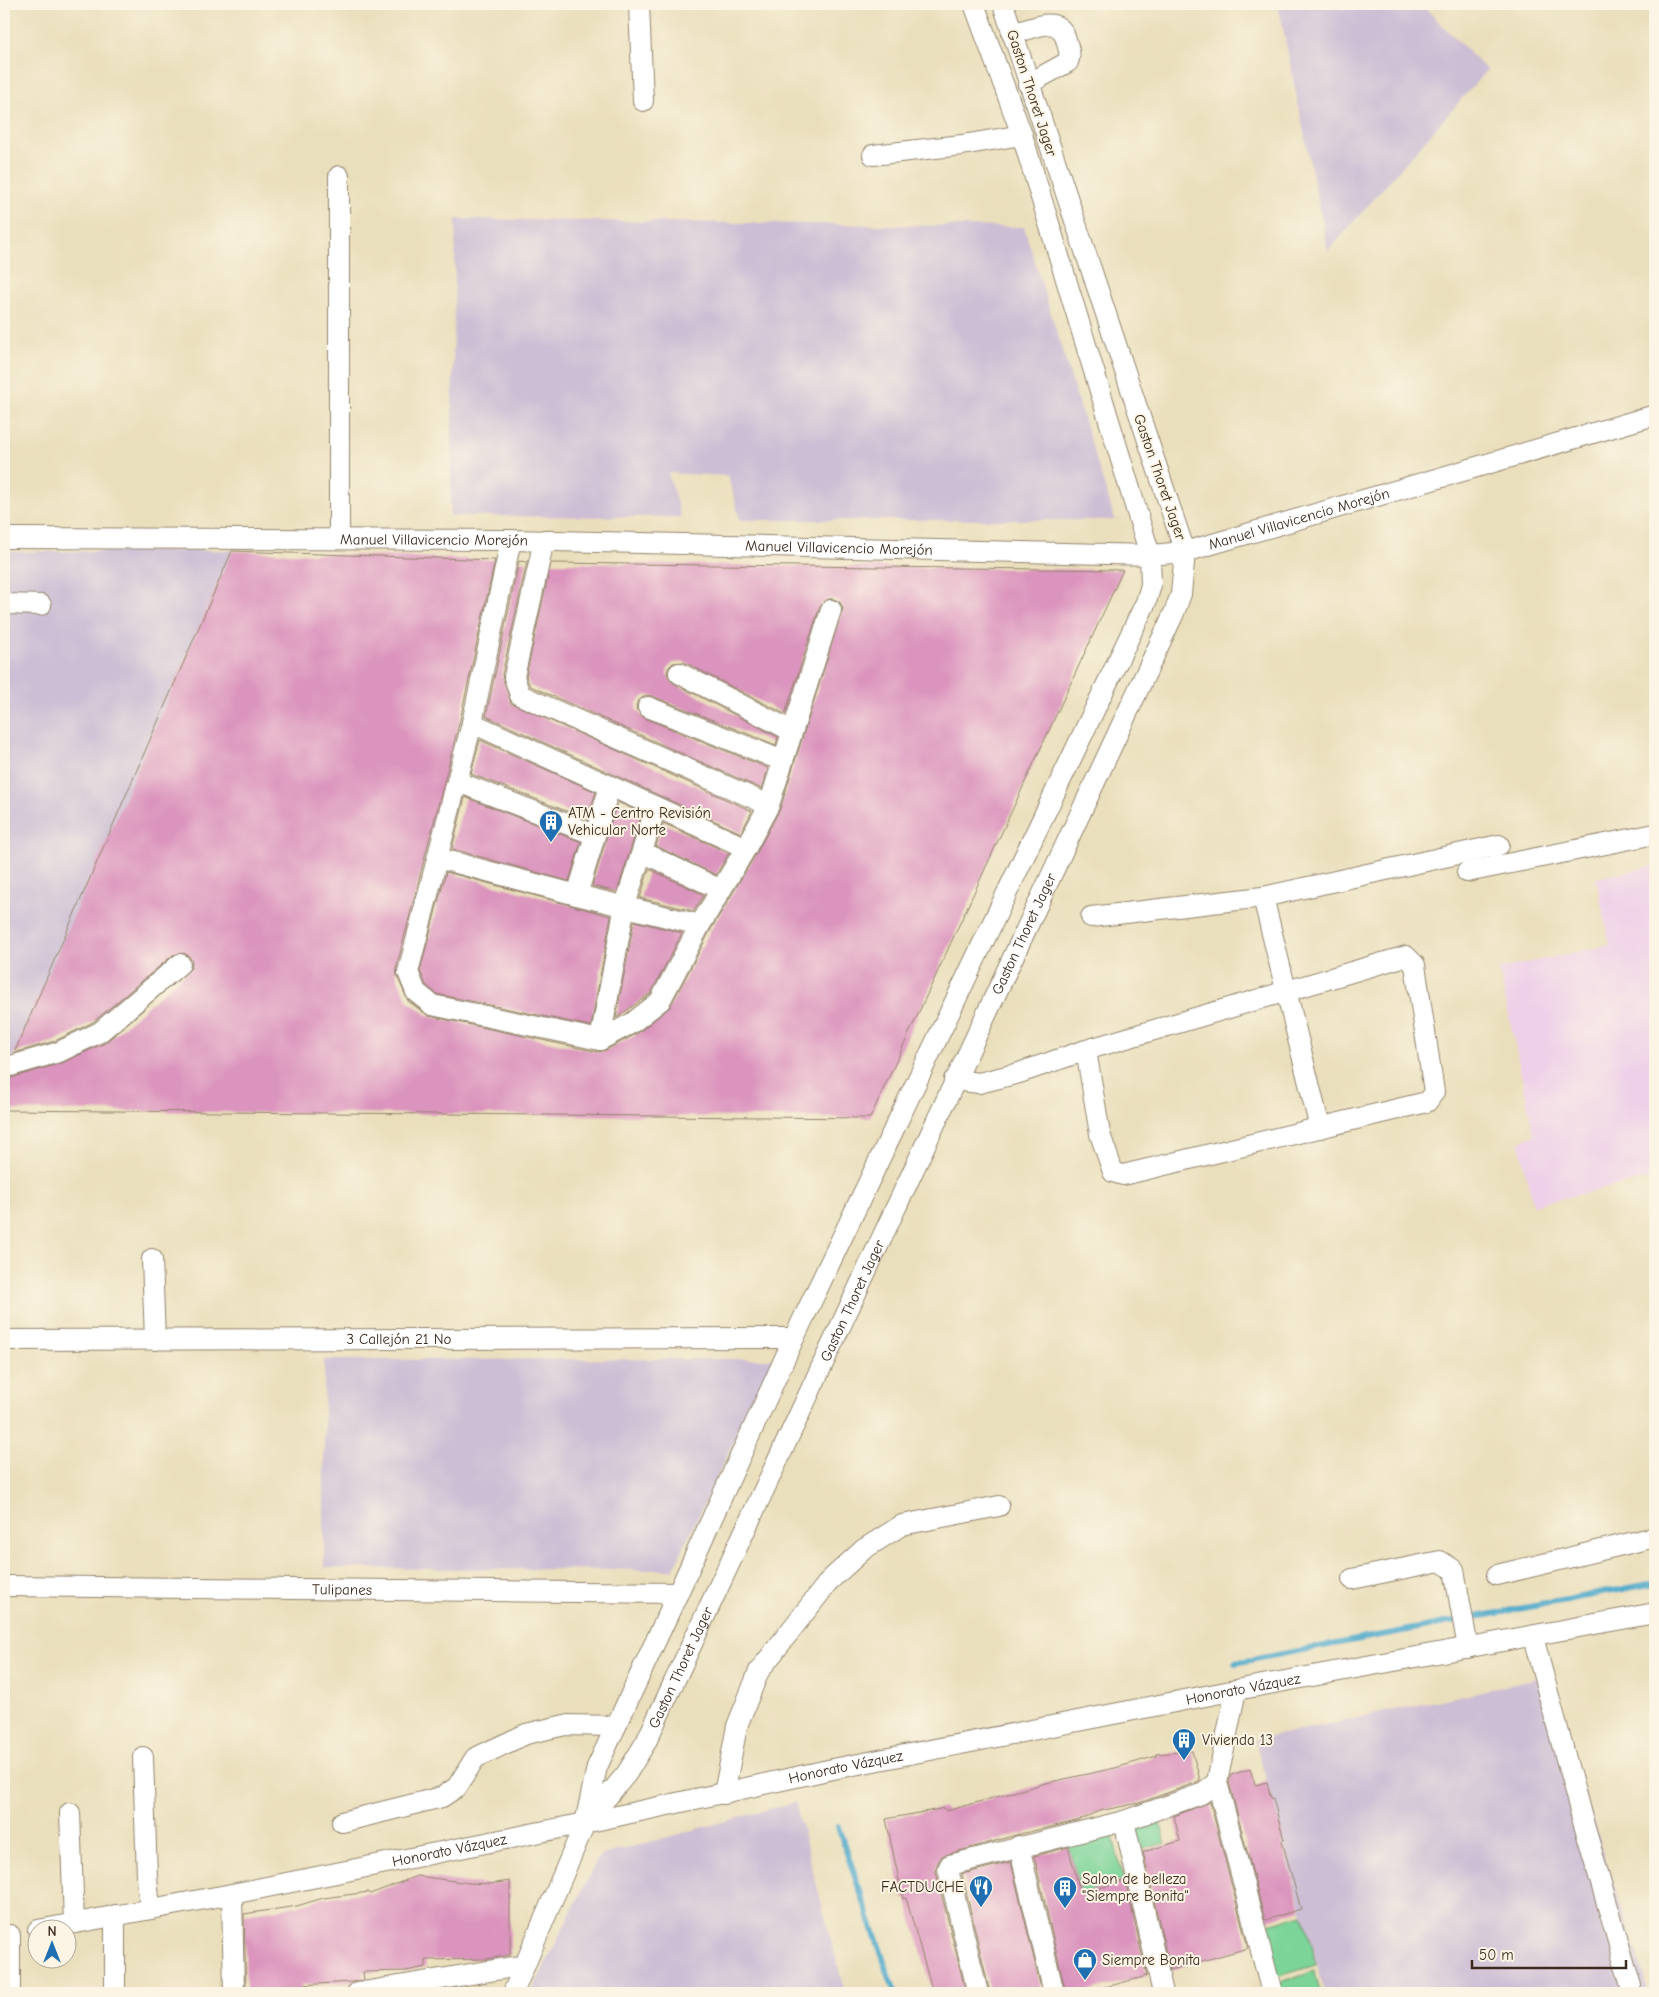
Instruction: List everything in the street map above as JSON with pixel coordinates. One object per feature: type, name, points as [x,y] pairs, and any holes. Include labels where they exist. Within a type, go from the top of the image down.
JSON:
[{"type":"street","points":[[639,4],[643,101]]},
{"type":"street","name":"Gaston Thoret Jager","points":[[512,1993],[585,1823],[596,1767],[678,1593],[794,1338],[1146,602],[1151,585],[1150,555],[1022,135],[974,4]]},
{"type":"street","name":"Gaston Thoret Jager","points":[[585,1823],[627,1773],[646,1742],[1174,613],[1181,594],[1185,552],[1003,4]]},
{"type":"street","points":[[1012,34],[1053,24],[1060,26],[1064,31],[1070,54],[1068,62],[1028,84]]},
{"type":"street","points":[[873,155],[962,145],[1022,135]]},
{"type":"street","points":[[339,176],[339,539]]},
{"type":"street","name":"Manuel Villavicencio Morejón","points":[[4,538],[544,540],[1150,555],[1185,552],[1655,415]]},
{"type":"street","points":[[510,540],[472,723],[408,972],[416,992],[432,1005],[600,1040],[632,1023],[660,1001],[700,925],[769,806],[831,610]]},
{"type":"street","points":[[544,540],[514,677],[520,695],[769,806]]},
{"type":"street","points":[[4,604],[41,605]]},
{"type":"street","points":[[680,674],[792,731]]},
{"type":"street","points":[[648,707],[783,761]]},
{"type":"street","points":[[472,723],[746,848]]},
{"type":"street","points":[[458,782],[595,835]]},
{"type":"street","points":[[577,895],[610,786]]},
{"type":"street","points":[[600,1040],[625,905],[656,807]]},
{"type":"street","points":[[1467,872],[1655,834]]},
{"type":"street","points":[[1091,918],[1263,897],[1499,845]]},
{"type":"street","points":[[642,852],[721,890]]},
{"type":"street","points":[[438,858],[700,925]]},
{"type":"street","points":[[1263,897],[1320,1128]]},
{"type":"street","points":[[954,1080],[979,1083],[1019,1073],[1086,1050],[1286,993],[1406,956],[1416,965],[1434,1092],[1427,1102],[1123,1175],[1113,1172],[1100,1134],[1086,1050]]},
{"type":"street","points":[[4,1068],[59,1052],[100,1032],[180,964]]},
{"type":"street","points":[[152,1259],[155,1340]]},
{"type":"street","name":"3 Callejón 21 No","points":[[4,1340],[794,1338]]},
{"type":"street","points":[[724,1794],[737,1726],[759,1671],[830,1580],[864,1549],[902,1526],[999,1506]]},
{"type":"street","points":[[1497,1575],[1655,1537]]},
{"type":"street","points":[[1352,1579],[1440,1562],[1454,1570],[1468,1648]]},
{"type":"street","name":"Tulipanes","points":[[4,1586],[678,1593]]},
{"type":"street","name":"Honorato Vázquez","points":[[78,1922],[232,1894],[585,1823],[838,1768],[1236,1690],[1655,1614]]},
{"type":"street","points":[[1533,1637],[1582,1818],[1631,1986],[1631,1993]]},
{"type":"street","points":[[1236,1690],[1218,1782],[1272,1993]]},
{"type":"street","points":[[342,1822],[442,1797],[457,1787],[475,1758],[526,1734],[565,1725],[616,1726]]},
{"type":"street","points":[[142,1757],[150,1909]]},
{"type":"street","points":[[978,1993],[948,1868],[953,1863],[1124,1821],[1201,1794],[1218,1782]]},
{"type":"street","points":[[70,1813],[74,1920]]},
{"type":"street","points":[[1124,1821],[1163,1993]]},
{"type":"street","points":[[1019,1846],[1054,1993]]},
{"type":"street","points":[[232,1894],[234,1993]]},
{"type":"street","points":[[115,1915],[115,1993]]},
{"type":"street","name":"Honorato Vázquez","points":[[7,1935],[28,1932]]},
{"type":"street","points":[[7,1935],[10,1993]]},
{"type":"street","points":[[357,1993],[524,1965]]},
{"type":"shaded area","points":[[1278,4],[1421,4],[1487,70],[1328,251]]},
{"type":"shaded area","points":[[456,219],[1024,227],[1115,520],[740,520],[728,476],[668,473],[681,517],[450,516]]},
{"type":"shaded area","points":[[232,550],[4,1077],[4,552]]},
{"type":"shaded area","points":[[1655,866],[1655,1177],[1533,1205],[1519,1142],[1534,1135],[1499,969],[1610,945],[1596,878]]},
{"type":"shaded area","points":[[773,1359],[673,1570],[324,1568],[324,1360]]},
{"type":"shaded area","points":[[1547,1677],[1649,1993],[1325,1993],[1255,1740]]},
{"type":"shaded area","points":[[795,1802],[845,1993],[531,1993],[599,1856]]},
{"type":"green space","points":[[1157,1818],[1166,1843],[1141,1850],[1136,1824]]},
{"type":"green space","points":[[1112,1833],[1124,1881],[1081,1894],[1068,1845]]},
{"type":"green space","points":[[1303,1914],[1316,1965],[1276,1977],[1265,1925]]},
{"type":"green space","points":[[1314,1971],[1321,1993],[1283,1993],[1281,1983]]},
{"type":"building","name":"ATM - Centro Revisión Vehicular Norte","points":[[232,551],[495,560],[460,720],[396,969],[397,976],[408,1001],[429,1016],[598,1052],[606,1050],[638,1033],[670,1007],[710,931],[756,854],[780,809],[843,608],[840,602],[834,599],[828,599],[820,606],[785,714],[684,662],[673,663],[668,668],[667,674],[673,683],[778,737],[776,745],[652,696],[646,695],[637,702],[636,709],[644,718],[768,768],[762,789],[530,686],[526,676],[551,563],[1123,570],[870,1118],[4,1110],[4,1080],[62,1063],[105,1043],[191,968],[192,962],[189,956],[184,953],[173,955],[93,1022],[55,1041],[14,1053]]},
{"type":"building","points":[[519,561],[527,562],[502,675],[511,703],[752,811],[741,833],[486,716]]},
{"type":"building","points":[[480,740],[596,792],[587,819],[471,774]]},
{"type":"building","points":[[465,797],[581,842],[569,881],[452,849]]},
{"type":"building","points":[[617,802],[642,813],[617,892],[592,886]]},
{"type":"building","points":[[663,823],[729,853],[716,875],[656,846]]},
{"type":"building","points":[[649,869],[704,895],[694,911],[640,898]]},
{"type":"building","points":[[446,872],[611,916],[591,1026],[437,994],[426,985],[420,971]]},
{"type":"building","points":[[634,921],[682,933],[651,993],[616,1018]]},
{"type":"building","points":[[1192,1751],[1200,1780],[1195,1783],[1139,1803],[1099,1811],[1076,1821],[1016,1835],[942,1856],[937,1864],[936,1872],[966,1993],[933,1993],[906,1898],[903,1899],[886,1819],[945,1808],[946,1811],[1046,1783],[1115,1768],[1157,1756],[1156,1754]]},
{"type":"building","points":[[1250,1769],[1255,1785],[1267,1782],[1271,1798],[1273,1798],[1284,1840],[1282,1841],[1301,1909],[1265,1920],[1229,1782],[1231,1775]]},
{"type":"building","points":[[1210,1802],[1248,1948],[1170,1970],[1143,1852],[1180,1841],[1174,1816]]},
{"type":"building","points":[[1068,1847],[1081,1894],[1125,1880],[1147,1976],[1083,1993],[1066,1993],[1034,1856]]},
{"type":"building","points":[[1011,1862],[1042,1993],[990,1993],[962,1874]]},
{"type":"building","points":[[417,1876],[469,1883],[489,1884],[510,1881],[510,1955],[486,1959],[426,1960],[426,1967],[406,1971],[363,1972],[364,1980],[301,1985],[302,1993],[246,1993],[244,1914],[297,1906],[323,1898],[369,1892],[370,1894]]},
{"type":"waterway","points":[[1235,1663],[1655,1583]]},
{"type":"waterway","points":[[838,1827],[895,1993]]},
{"type":"place","name":"ATM - Centro Revisión Vehicular Norte","points":[[551,843]]},
{"type":"place","name":"Vivienda 13","points":[[1184,1761]]},
{"type":"place","name":"FACTDUCHE","points":[[981,1908]]},
{"type":"place","name":"Salon de belleza \"Siempre Bonita\"","points":[[1065,1909]]},
{"type":"place","name":"Siempre Bonita","points":[[1085,1981]]}]
